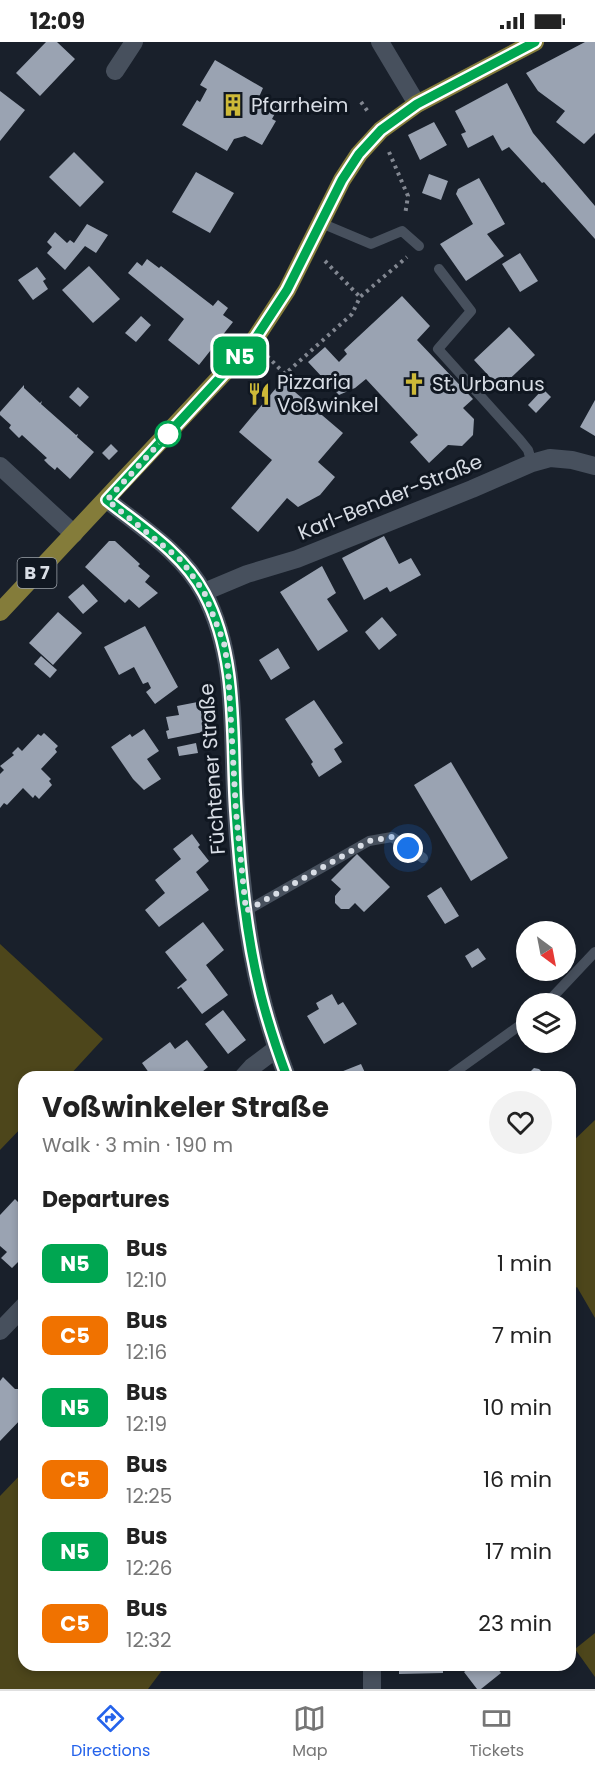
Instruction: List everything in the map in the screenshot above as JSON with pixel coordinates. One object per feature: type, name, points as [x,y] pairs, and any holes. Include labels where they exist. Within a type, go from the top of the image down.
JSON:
[{"type":"main road","name":"B 7","points":[[0,612],[253,342],[287,290],[342,180],[359,154],[381,130],[417,104],[535,42]]},
{"type":"street","points":[[115,71],[134,42]]},
{"type":"street","points":[[380,42],[417,104]]},
{"type":"street","name":"Karl-Bender-Straße","points":[[204,592],[247,574],[297,559],[532,463],[550,458],[572,460],[595,466]]},
{"type":"street","points":[[0,466],[74,534]]},
{"type":"street","name":"Füchtener Straße","points":[[107,500],[182,561],[204,592],[224,643],[228,668],[236,812],[250,940],[260,993],[285,1071]]},
{"type":"street","points":[[250,1071],[276,1049]]},
{"type":"street","points":[[0,1331],[18,1312]]},
{"type":"street","points":[[372,1671],[372,1689]]},
{"type":"lane","points":[[321,223],[372,244],[402,231],[419,246]]},
{"type":"lane","points":[[439,268],[471,311],[438,349],[520,440],[528,450],[532,463]]},
{"type":"lane","points":[[246,911],[369,841],[392,837],[423,858]]},
{"type":"lane","points":[[556,993],[595,952]]},
{"type":"lane","points":[[456,1071],[516,1028]]},
{"type":"path","points":[[381,130],[408,196],[402,231]]},
{"type":"path","points":[[309,246],[360,297]]},
{"type":"path","points":[[253,342],[285,374],[352,314],[360,297],[419,246]]},
{"type":"shaded area","points":[[0,944],[103,1039],[74,1071],[18,1071],[18,1131],[0,1150]]},
{"type":"shaded area","points":[[595,1120],[595,1318],[576,1288],[576,1138]]},
{"type":"shaded area","points":[[18,1477],[18,1671],[162,1671],[148,1689],[0,1689],[0,1496]]},
{"type":"shaded area","points":[[595,1633],[595,1677],[576,1650]]},
{"type":"building","points":[[46,42],[57,42],[75,59],[40,96],[16,73]]},
{"type":"building","points":[[585,42],[595,42],[595,133],[584,144],[556,122],[565,111],[538,91],[526,73]]},
{"type":"building","name":"Pfarrheim","points":[[215,60],[263,88],[259,97],[278,108],[272,119],[276,121],[262,145],[245,136],[234,139],[227,151],[182,125],[197,100],[200,102],[207,89],[200,85]]},
{"type":"building","points":[[507,83],[533,133],[595,206],[595,239],[509,147],[502,151],[493,135],[468,148],[461,134],[466,132],[455,111]]},
{"type":"building","points":[[0,91],[25,110],[0,141]]},
{"type":"building","points":[[434,122],[447,145],[420,160],[408,135]]},
{"type":"building","points":[[74,152],[104,182],[80,207],[49,177]]},
{"type":"building","points":[[196,172],[234,193],[210,233],[172,212]]},
{"type":"building","points":[[429,174],[448,181],[441,200],[422,193]]},
{"type":"building","points":[[479,178],[505,224],[487,234],[504,256],[466,281],[440,244],[473,224],[456,194],[458,189]]},
{"type":"building","points":[[87,224],[108,235],[96,253],[85,246],[65,270],[47,253],[52,247],[47,242],[55,232],[67,243],[70,240],[74,243]]},
{"type":"building","points":[[520,253],[538,281],[520,292],[502,264]]},
{"type":"building","points":[[147,259],[159,268],[161,266],[213,306],[218,300],[228,308],[223,315],[233,322],[199,365],[168,340],[184,319],[128,273],[137,262],[142,266]]},
{"type":"building","points":[[89,266],[120,299],[93,323],[62,290]]},
{"type":"building","points":[[37,267],[46,279],[43,281],[48,289],[33,300],[18,280]]},
{"type":"building","name":"St. Urbanus","points":[[402,296],[430,326],[417,340],[473,399],[463,408],[474,419],[473,435],[462,446],[448,445],[429,463],[410,442],[418,435],[366,379],[355,388],[339,395],[308,362],[325,347],[339,362],[347,354],[344,350]]},
{"type":"building","points":[[141,316],[151,325],[136,342],[125,333]]},
{"type":"building","points":[[509,327],[535,355],[500,388],[474,360]]},
{"type":"building","points":[[282,381],[343,433],[318,462],[335,477],[320,495],[298,507],[287,498],[258,532],[231,508],[272,460],[239,432]]},
{"type":"building","points":[[24,385],[24,388],[40,403],[42,401],[41,404],[76,435],[78,434],[77,437],[94,452],[70,479],[57,467],[55,470],[49,465],[44,460],[47,458],[22,435],[19,438],[9,428],[11,425],[0,415],[0,412]]},
{"type":"building","points":[[78,387],[89,397],[80,407],[69,397]]},
{"type":"building","points":[[543,389],[551,397],[536,413],[528,405]]},
{"type":"building","points":[[595,400],[595,436],[580,427]]},
{"type":"building","points":[[111,444],[118,451],[109,460],[102,453]]},
{"type":"building","points":[[384,536],[399,564],[411,558],[421,575],[390,592],[387,587],[364,600],[342,558]]},
{"type":"building","points":[[109,541],[115,541],[140,564],[138,566],[150,576],[145,582],[158,593],[139,608],[129,599],[125,603],[85,567]]},
{"type":"building","points":[[322,566],[336,593],[327,599],[348,631],[318,651],[280,592]]},
{"type":"building","points":[[83,584],[98,601],[83,614],[68,597]]},
{"type":"building","points":[[58,612],[82,633],[53,665],[29,643]]},
{"type":"building","points":[[382,617],[397,635],[379,650],[365,632]]},
{"type":"building","points":[[145,626],[178,687],[155,704],[146,692],[151,688],[148,682],[143,684],[134,667],[119,675],[104,647]]},
{"type":"building","points":[[278,648],[290,668],[271,680],[259,660]]},
{"type":"building","points":[[41,656],[57,670],[50,678],[34,664]]},
{"type":"building","points":[[208,700],[213,730],[168,739],[166,731],[169,730],[166,717],[179,715],[177,706]]},
{"type":"building","points":[[314,700],[343,743],[334,749],[342,762],[319,777],[311,764],[313,762],[285,719]]},
{"type":"building","points":[[144,729],[159,751],[147,759],[161,779],[144,790],[133,779],[111,747],[130,734],[132,737]]},
{"type":"building","points":[[44,733],[58,746],[55,749],[57,752],[41,769],[51,779],[49,781],[52,785],[39,799],[35,795],[33,798],[23,788],[7,805],[4,803],[0,808],[0,774],[4,770],[0,766],[14,755],[12,753],[18,747],[22,751],[38,734],[41,736]]},
{"type":"building","points":[[196,743],[198,753],[179,756],[177,747]]},
{"type":"building","points":[[451,762],[508,858],[471,881],[414,785]]},
{"type":"building","points":[[192,834],[200,845],[198,847],[209,861],[196,872],[209,890],[159,927],[145,910],[165,893],[155,880],[181,859],[173,849]]},
{"type":"building","points":[[357,854],[390,887],[364,912],[355,903],[349,909],[341,909],[335,903],[335,896],[341,889],[331,880]]},
{"type":"building","points":[[441,887],[459,916],[445,924],[427,896]]},
{"type":"building","points":[[203,922],[224,950],[206,965],[228,995],[202,1014],[181,987],[177,988],[187,980],[165,952]]},
{"type":"building","points":[[478,948],[486,959],[472,968],[465,956]]},
{"type":"building","points":[[332,994],[338,1005],[343,1002],[357,1024],[324,1044],[307,1016],[319,1009],[316,1003]]},
{"type":"building","points":[[223,1010],[246,1040],[228,1054],[205,1024]]},
{"type":"building","points":[[187,1040],[208,1067],[203,1071],[148,1071],[142,1063],[170,1042],[175,1049]]},
{"type":"building","points":[[361,1064],[364,1071],[343,1071]]},
{"type":"building","points":[[15,1199],[18,1202],[18,1262],[12,1268],[1,1258],[7,1252],[0,1246],[0,1215]]},
{"type":"building","points":[[3,1377],[15,1389],[18,1389],[18,1422],[0,1441],[0,1381]]},
{"type":"building","points":[[399,1671],[443,1671],[443,1673],[399,1674]]},
{"type":"building","points":[[500,1671],[501,1673],[481,1689],[477,1689],[464,1672]]},
{"type":"bus line","name":"N5","points":[[285,1071],[260,993],[250,940],[236,812],[228,668],[224,643],[204,592],[182,561],[107,500],[253,342],[287,290],[342,180],[359,154],[381,130],[417,104],[535,42]]},
{"type":"place","name":"Pfarrheim","points":[[233,105]]},
{"type":"place","name":"St. Urbanus","points":[[414,384]]},
{"type":"place","name":"Pizzaria Voßwinkel","points":[[259,394]]},
{"type":"route","points":[[168,434],[107,500],[182,561],[204,592],[224,643],[228,668],[236,812],[246,911],[369,841],[392,837],[408,848]]}]
